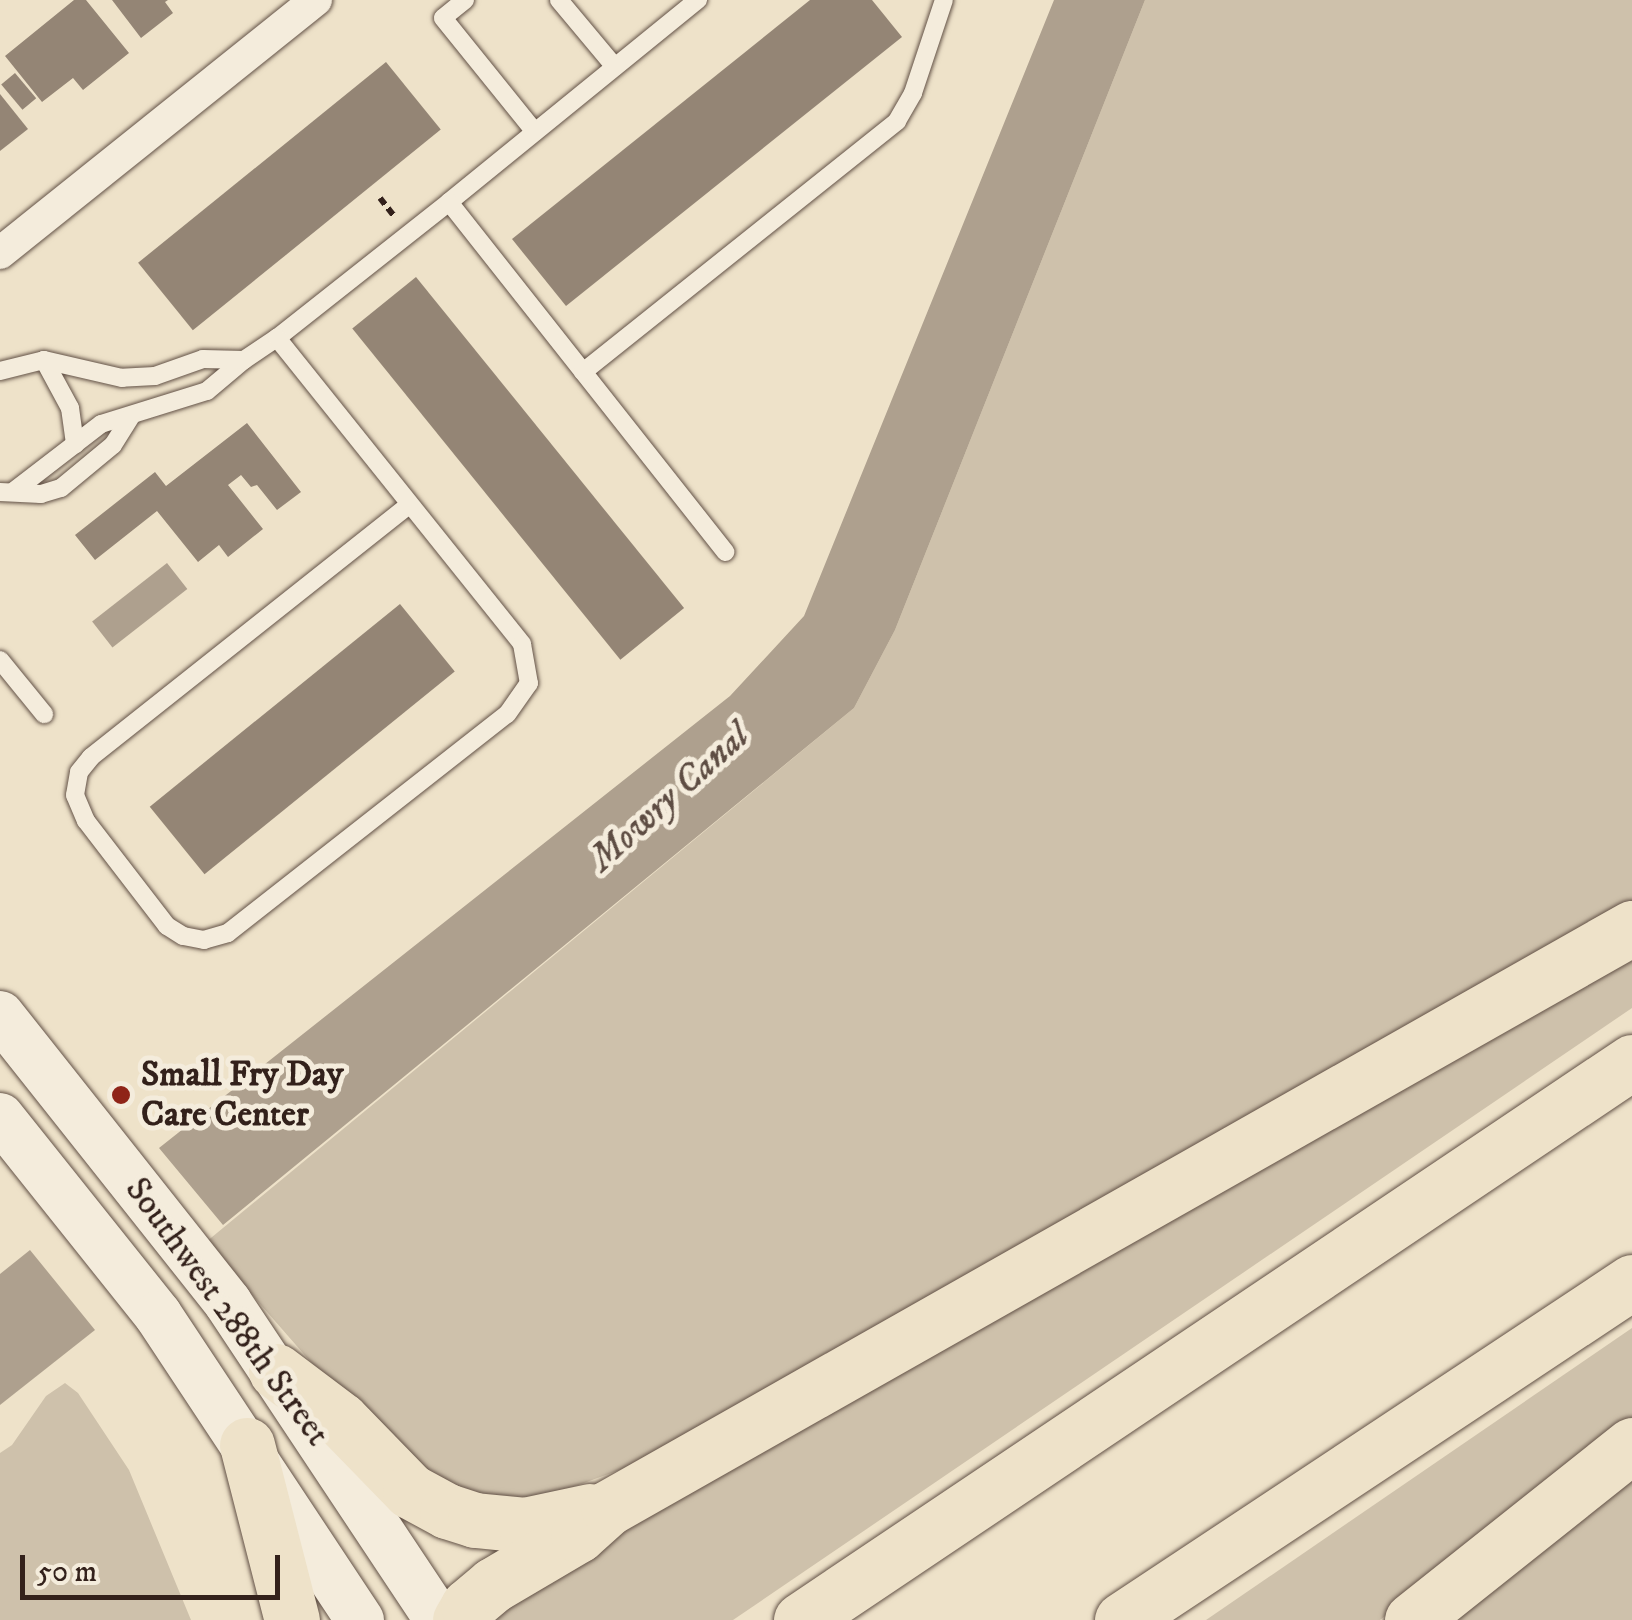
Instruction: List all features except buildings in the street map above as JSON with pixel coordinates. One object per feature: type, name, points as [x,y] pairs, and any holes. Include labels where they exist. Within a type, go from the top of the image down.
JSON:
[{"type":"highway","points":[[460,1620],[468,1606],[493,1585],[578,1535],[608,1508],[1632,928]]},
{"type":"highway","points":[[802,1620],[1632,1062]]},
{"type":"highway","points":[[1122,1620],[1632,1282]]},
{"type":"highway","points":[[276,1371],[341,1420],[410,1491],[447,1511],[474,1520],[526,1524],[608,1508]]},
{"type":"highway","points":[[1412,1620],[1632,1444]]},
{"type":"highway","points":[[247,1445],[292,1620]]},
{"type":"main road","name":"Southwest 288th Street","points":[[0,1015],[211,1280],[276,1371],[439,1620]]},
{"type":"main road","name":"Southwest 288th Street","points":[[1,1121],[158,1315],[360,1620]]},
{"type":"street","points":[[0,253],[316,0]]},
{"type":"lane","points":[[466,0],[443,18],[534,132]]},
{"type":"lane","points":[[559,0],[615,67]]},
{"type":"lane","points":[[7,491],[101,424],[207,391],[698,0]]},
{"type":"lane","points":[[583,372],[896,121],[913,93],[944,0]]},
{"type":"lane","points":[[448,202],[725,552]]},
{"type":"lane","points":[[277,338],[522,644],[529,663],[524,692],[507,714],[228,933],[204,940],[184,936],[167,926],[86,821],[76,795],[79,772],[91,757],[408,506]]},
{"type":"lane","points":[[0,371],[44,360],[122,378],[155,376],[202,359],[244,360]]},
{"type":"lane","points":[[44,360],[70,408],[75,445]]},
{"type":"lane","points":[[7,491],[42,494],[61,488],[113,444],[130,416]]},
{"type":"lane","points":[[0,660],[44,714]]},
{"type":"path","points":[[380,198],[398,220]]},
{"type":"shaded area","points":[[1145,0],[1632,0],[1632,905],[625,1468],[559,1492],[480,1509],[378,1439],[206,1242],[854,708],[895,630]]},
{"type":"shaded area","points":[[1632,945],[1632,1008],[733,1620],[483,1620],[490,1594]]},
{"type":"shaded area","points":[[1632,1328],[1632,1423],[1380,1620],[1206,1620]]},
{"type":"shaded area","points":[[65,1383],[78,1393],[129,1470],[191,1620],[0,1620],[0,1453],[12,1445],[46,1396]]},
{"type":"shaded area","points":[[1632,1462],[1632,1620],[1434,1620]]},
{"type":"water","name":"Mowry Canal","points":[[1054,0],[1145,0],[895,630],[854,708],[223,1225],[159,1148],[730,696],[804,616]]},
{"type":"water","points":[[167,563],[187,589],[112,647],[92,621]]},
{"type":"water","points":[[30,1250],[95,1330],[0,1405],[0,1274]]},
{"type":"place","name":"Small Fry Day Care Center","points":[[121,1095]]}]
